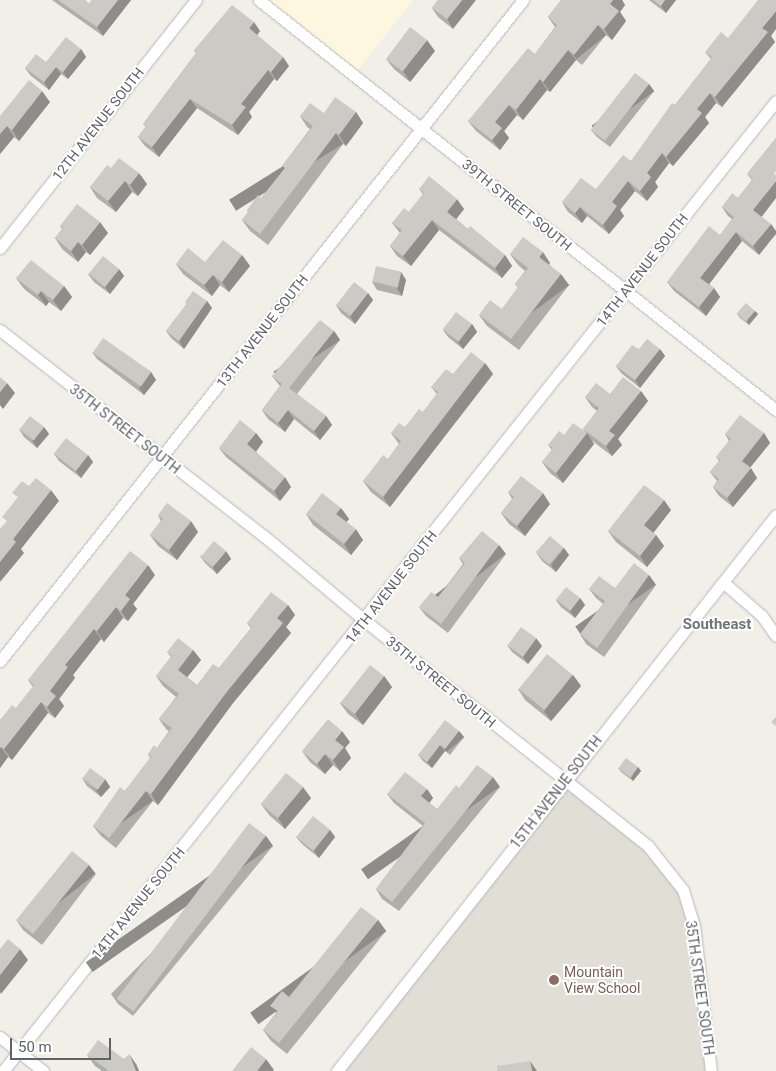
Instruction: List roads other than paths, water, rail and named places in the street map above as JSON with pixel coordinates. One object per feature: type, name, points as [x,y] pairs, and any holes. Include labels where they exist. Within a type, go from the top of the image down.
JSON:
[{"type":"street","name":"12TH AVENUE SOUTH","points":[[0,248],[196,0]]},
{"type":"street","name":"39TH STREET SOUTH","points":[[259,0],[776,410]]},
{"type":"street","name":"13TH AVENUE SOUTH","points":[[0,662],[523,0]]},
{"type":"street","name":"14TH AVENUE SOUTH","points":[[3,1071],[776,101]]},
{"type":"street","name":"35TH STREET SOUTH","points":[[0,330],[264,536],[364,620],[648,846],[683,890],[694,924],[711,1071]]},
{"type":"street","name":"15TH AVENUE SOUTH","points":[[337,1071],[776,515]]},
{"type":"street","points":[[723,582],[762,616],[776,636]]},
{"type":"street","points":[[0,1037],[43,1071]]},
{"type":"place","name":"Mountain View School","points":[[554,980]]},
{"type":"district","name":"Southeast","points":[[717,625]]}]
